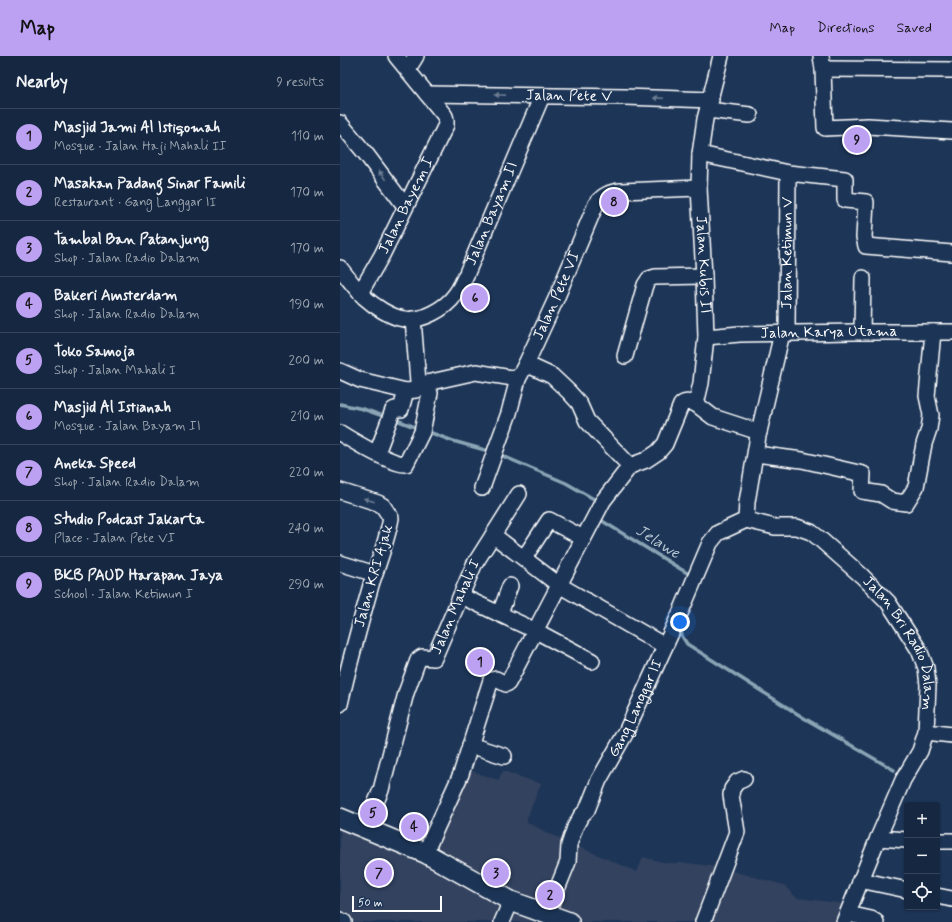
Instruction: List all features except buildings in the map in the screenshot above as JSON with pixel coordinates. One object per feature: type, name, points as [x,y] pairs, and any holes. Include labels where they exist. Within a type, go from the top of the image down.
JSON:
[{"type":"main road","points":[[340,818],[426,853],[511,901],[569,922]]},
{"type":"street","points":[[396,56],[427,94]]},
{"type":"street","points":[[408,69],[416,56]]},
{"type":"street","name":"Jalan Kubis II","points":[[696,404],[701,383],[706,337],[699,188],[700,154],[702,135],[721,56]]},
{"type":"street","points":[[952,70],[922,63],[822,62],[825,128],[868,126],[952,131]]},
{"type":"street","name":"Jalan Pete V","points":[[427,94],[625,97],[709,105],[750,115]]},
{"type":"street","name":"Jalan Bayem I","points":[[360,293],[382,255],[446,126],[445,116],[427,94]]},
{"type":"street","name":"Jalan Bayam II","points":[[340,268],[365,298],[389,314],[404,319],[413,319],[428,316],[443,307],[455,296],[467,274],[542,96]]},
{"type":"street","points":[[340,123],[366,154],[405,206]]},
{"type":"street","points":[[700,154],[788,173],[845,179],[845,200],[866,202],[864,237],[866,246],[952,253]]},
{"type":"street","name":"Jalan Ketimun V","points":[[784,333],[788,173]]},
{"type":"street","name":"Jalan Pete VI","points":[[482,488],[509,413],[518,379],[556,299],[596,204],[609,192],[699,188]]},
{"type":"street","points":[[625,356],[645,285],[649,279],[656,277],[704,276]]},
{"type":"street","points":[[862,332],[863,278]]},
{"type":"street","points":[[340,434],[400,464],[406,464],[423,430],[430,393],[422,384],[418,382],[413,319]]},
{"type":"street","points":[[756,454],[802,460],[863,474],[862,491],[882,494],[892,501],[906,503],[916,486],[924,444],[929,429],[931,415],[928,396],[933,332]]},
{"type":"street","name":"Jalan Karya Utama","points":[[706,337],[740,334],[784,333],[952,332]]},
{"type":"street","points":[[746,520],[747,502],[759,434],[784,333]]},
{"type":"street","points":[[526,364],[552,376],[569,392],[579,403],[587,421],[630,466]]},
{"type":"street","points":[[340,371],[360,380],[406,391],[416,390],[422,384],[476,372],[518,379]]},
{"type":"street","points":[[377,453],[390,418],[395,409],[401,409],[406,391]]},
{"type":"street","points":[[426,853],[461,774],[491,680],[496,679],[506,684],[508,683],[601,504],[630,466],[646,460],[662,448],[683,402],[696,404],[713,417],[759,434]]},
{"type":"street","name":"Jalan KRI Ajak","points":[[340,491],[378,503],[383,506],[391,518],[388,533],[375,574],[346,650],[340,704]]},
{"type":"street","name":"Jalan Mahali I","points":[[365,828],[381,790],[406,693],[418,660],[422,657],[434,658],[474,565],[520,494]]},
{"type":"street","points":[[524,558],[549,520],[583,538]]},
{"type":"street","name":"Gang Langgar II","points":[[547,914],[568,862],[569,845],[575,827],[580,816],[587,810],[599,780],[625,734],[710,543],[714,536],[718,533],[746,520]]},
{"type":"street","name":"Jalan Bri Radio Dalam","points":[[746,520],[775,527],[797,527],[811,532],[862,576],[888,602],[919,650],[926,668],[928,684],[926,732],[920,751],[903,780],[860,880],[846,918]]},
{"type":"street","points":[[493,535],[559,585],[665,646]]},
{"type":"street","points":[[340,563],[375,574]]},
{"type":"street","points":[[499,614],[505,604],[505,599],[510,586]]},
{"type":"street","points":[[461,596],[536,631],[592,661]]},
{"type":"street","points":[[926,732],[952,735]]},
{"type":"street","points":[[470,745],[504,756]]},
{"type":"street","points":[[703,922],[737,832],[731,795],[732,789],[736,782],[744,779]]},
{"type":"street","points":[[878,838],[904,840]]},
{"type":"street","points":[[940,841],[952,842]]},
{"type":"street","points":[[860,880],[904,889]]},
{"type":"street","points":[[940,897],[952,900]]},
{"type":"street","points":[[502,922],[511,901]]},
{"type":"street","points":[[846,918],[871,919],[876,922]]},
{"type":"street","points":[[340,920],[344,922]]},
{"type":"shaded area","points":[[463,768],[498,780],[503,771],[541,784],[527,818],[527,822],[550,834],[637,872],[643,857],[666,863],[688,863],[718,867],[784,885],[797,898],[839,903],[885,922],[352,922],[340,917],[340,814],[428,848]]},
{"type":"waterway","name":"Jelawe","points":[[340,404],[363,409],[386,417]]},
{"type":"waterway","name":"Jelawe","points":[[394,419],[420,429]]},
{"type":"waterway","name":"Jelawe","points":[[426,431],[453,441],[492,452]]},
{"type":"waterway","name":"Jelawe","points":[[498,454],[566,483],[599,502]]},
{"type":"waterway","name":"Jelawe","points":[[599,519],[692,576]]},
{"type":"waterway","name":"Jelawe","points":[[680,627],[682,636],[687,644],[804,718],[894,770]]},
{"type":"place","name":"BKB PAUD Harapan Jaya","points":[[857,140]]},
{"type":"place","name":"Studio Podcast Jakarta","points":[[614,202]]},
{"type":"place","name":"Masjid Al Istianah","points":[[475,298]]},
{"type":"place","name":"Masjid Jami Al Istiqomah","points":[[480,662]]},
{"type":"place","name":"Toko Samoja","points":[[373,813]]},
{"type":"place","name":"Bakeri Amsterdam","points":[[414,827]]},
{"type":"place","name":"Aneka Speed","points":[[379,873]]},
{"type":"place","name":"Tambal Ban Patanjung","points":[[496,873]]},
{"type":"place","name":"Masakan Padang Sinar Famili","points":[[550,895]]}]
